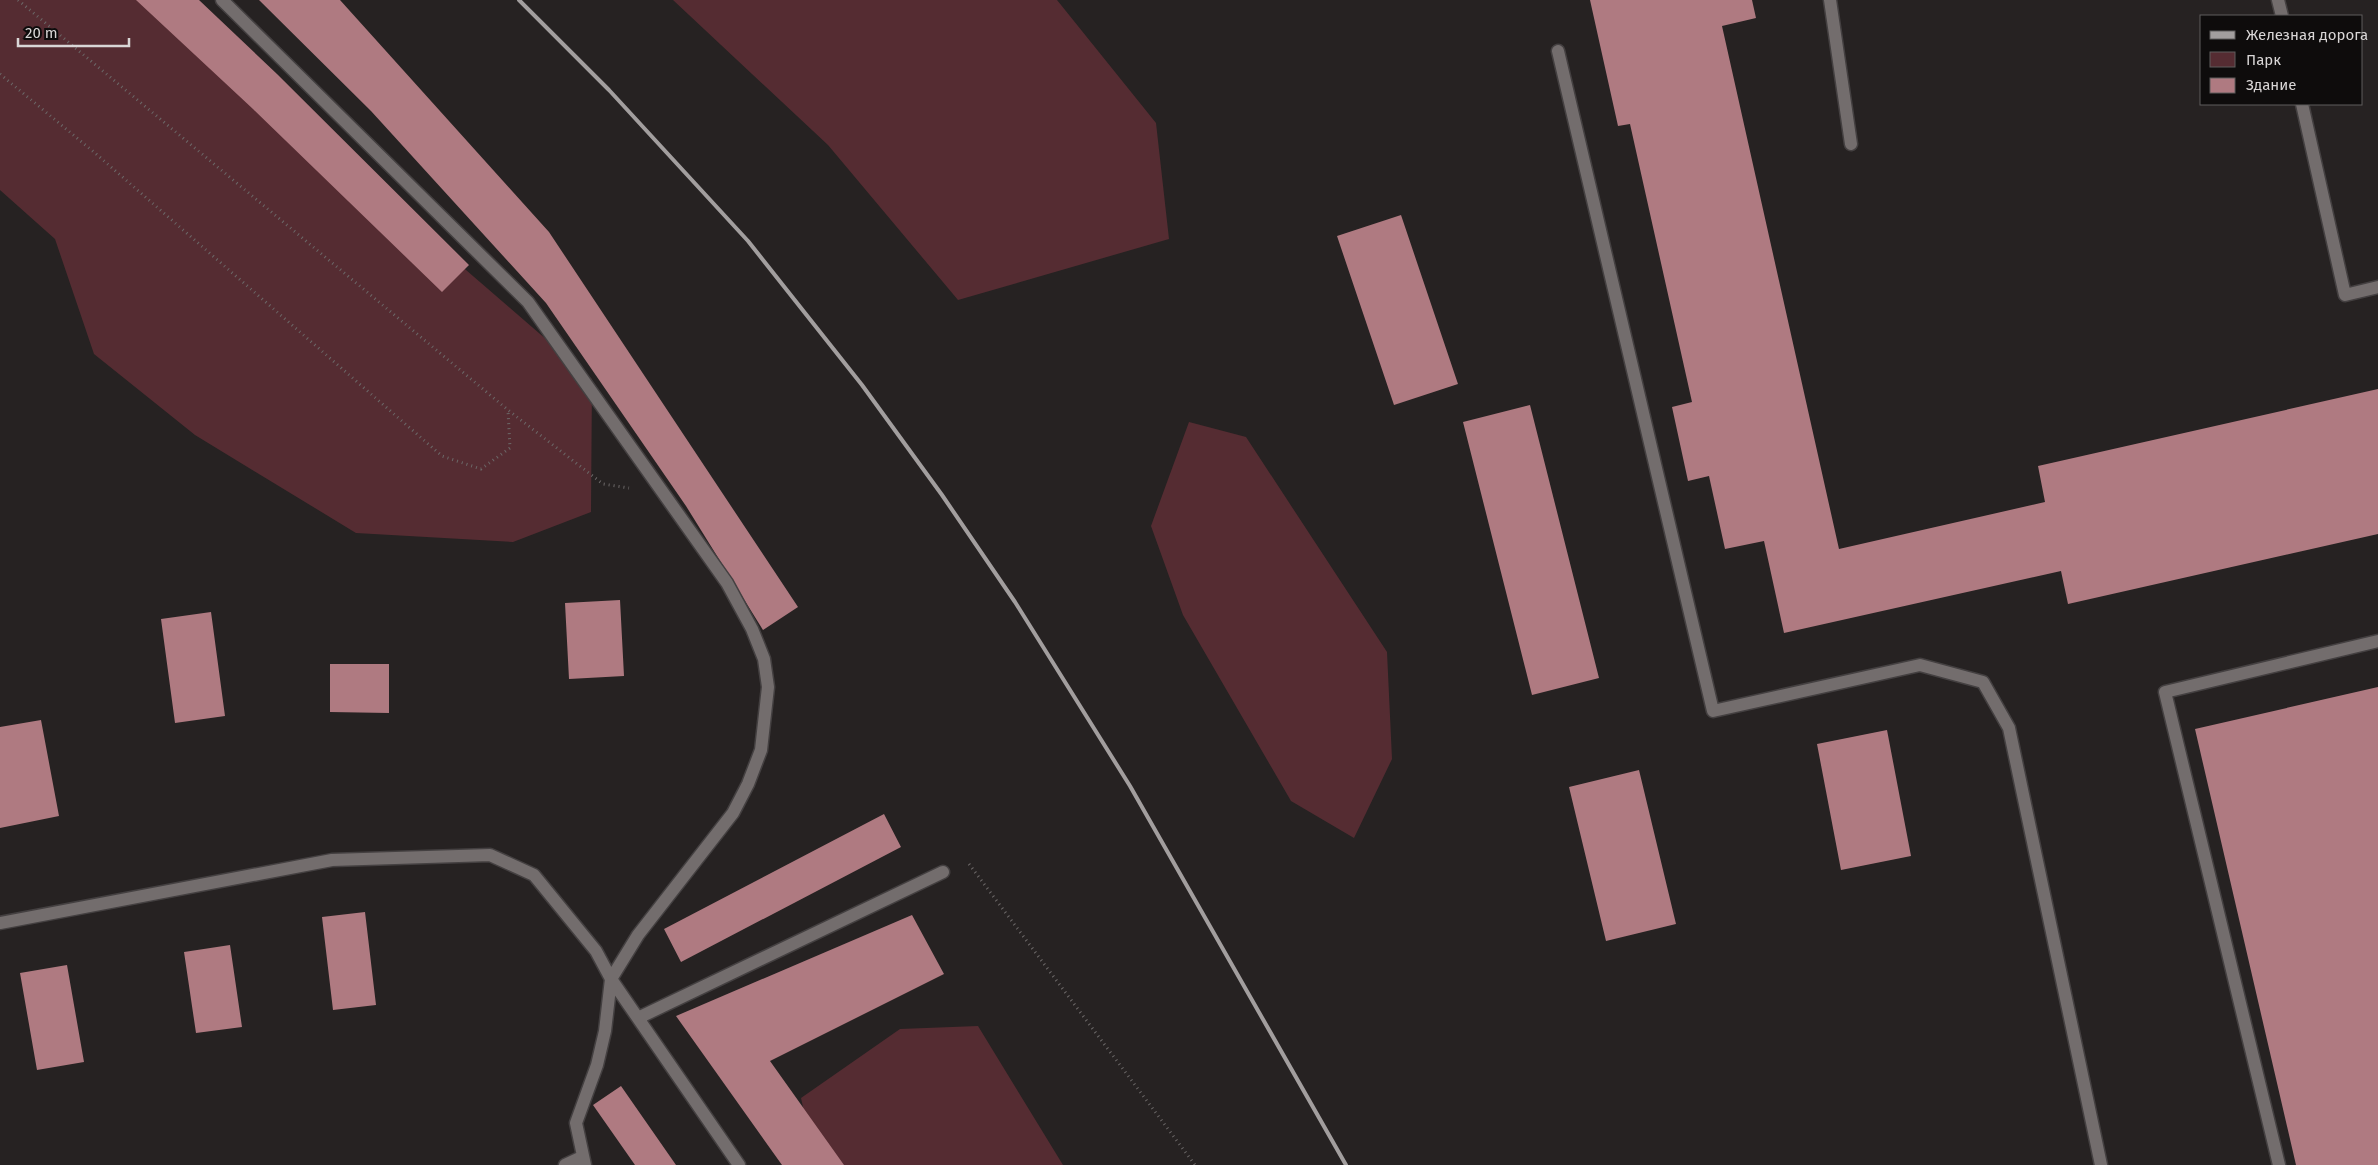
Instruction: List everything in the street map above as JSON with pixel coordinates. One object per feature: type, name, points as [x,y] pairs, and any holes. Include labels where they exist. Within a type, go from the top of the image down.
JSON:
[{"type":"lane","points":[[222,0],[528,302],[727,583],[752,629],[764,659],[768,687],[766,716],[761,750],[748,784],[733,813],[638,935],[611,979],[605,1031],[597,1066],[576,1123],[584,1161],[565,1165]]},
{"type":"lane","points":[[1830,0],[1851,144]]},
{"type":"lane","points":[[2278,0],[2282,15]]},
{"type":"lane","points":[[1558,51],[1713,711],[1920,665],[1983,682],[2009,728],[2101,1165]]},
{"type":"lane","points":[[2302,105],[2345,295],[2378,287]]},
{"type":"lane","points":[[2279,1165],[2165,692],[2378,641]]},
{"type":"lane","points":[[0,922],[332,860],[490,855],[534,875],[596,952],[611,979],[739,1165]]},
{"type":"lane","points":[[638,1018],[943,872]]},
{"type":"path","points":[[18,0],[508,410],[603,484],[664,494]]},
{"type":"path","points":[[0,74],[95,154],[442,456],[480,469],[510,448],[508,410]]},
{"type":"path","points":[[943,872],[969,864],[1195,1165]]},
{"type":"green space","points":[[0,0],[149,0],[303,129],[592,379],[591,512],[513,542],[356,533],[195,435],[94,354],[55,239],[0,190]]},
{"type":"green space","points":[[673,0],[1057,0],[1156,123],[1169,239],[958,300],[828,145]]},
{"type":"green space","points":[[1189,422],[1246,437],[1387,652],[1392,759],[1354,838],[1291,801],[1183,615],[1151,526]]},
{"type":"green space","points":[[978,1026],[1063,1165],[816,1165],[801,1098],[900,1029]]},
{"type":"building","points":[[136,0],[199,0],[277,74],[469,265],[442,292],[253,109]]},
{"type":"building","points":[[259,0],[340,0],[549,232],[798,607],[763,630],[686,506],[546,303],[371,111]]},
{"type":"building","points":[[1590,0],[1752,0],[1756,18],[1722,26],[1839,549],[2045,502],[2038,466],[2378,389],[2378,534],[2068,604],[2061,571],[1784,633],[1764,541],[1725,549],[1709,476],[1688,481],[1672,407],[1692,402],[1630,124],[1618,126]]},
{"type":"building","points":[[1401,215],[1458,384],[1394,405],[1337,236]]},
{"type":"building","points":[[1530,405],[1599,678],[1532,695],[1463,422]]},
{"type":"building","points":[[620,600],[624,676],[569,679],[565,603]]},
{"type":"building","points":[[211,612],[225,716],[175,723],[161,619]]},
{"type":"building","points":[[330,664],[389,664],[389,713],[330,712]]},
{"type":"building","points":[[2378,687],[2378,1165],[2296,1165],[2195,729]]},
{"type":"building","points":[[41,720],[59,816],[0,828],[0,727]]},
{"type":"building","points":[[1887,730],[1911,856],[1841,870],[1817,744]]},
{"type":"building","points":[[1639,770],[1676,924],[1606,941],[1569,787]]},
{"type":"building","points":[[884,814],[901,847],[681,962],[664,929]]},
{"type":"building","points":[[365,912],[376,1005],[333,1010],[322,917]]},
{"type":"building","points":[[912,915],[944,974],[770,1061],[844,1165],[782,1165],[676,1016]]},
{"type":"building","points":[[230,945],[242,1027],[196,1033],[184,952]]},
{"type":"building","points":[[67,965],[84,1062],[37,1070],[20,973]]},
{"type":"building","points":[[621,1086],[676,1165],[635,1165],[593,1105]]},
{"type":"railway","points":[[519,0],[609,90],[748,241],[862,385],[942,495],[1015,602],[1130,786],[1346,1165]]}]
